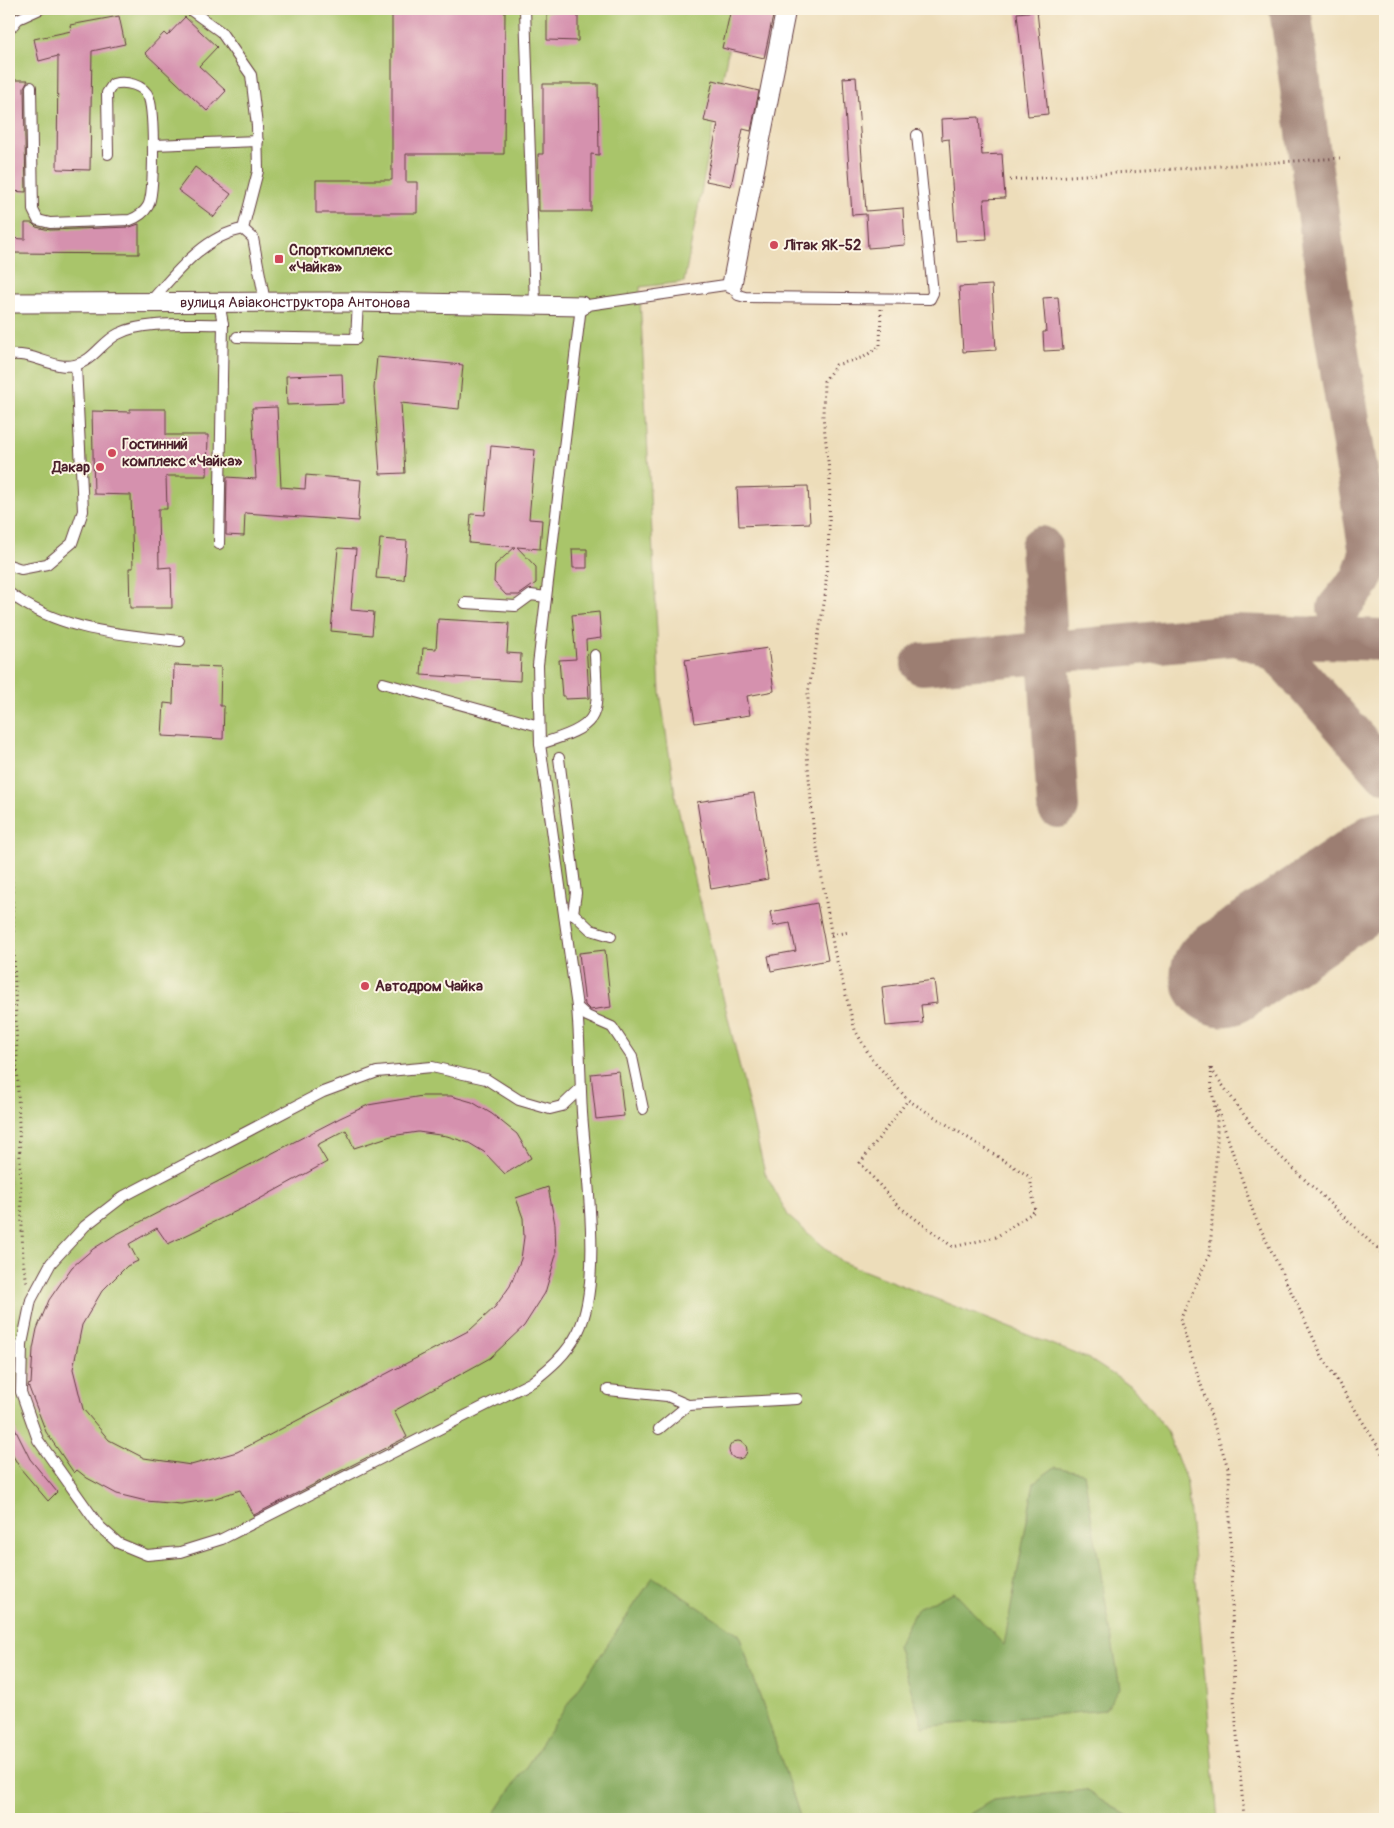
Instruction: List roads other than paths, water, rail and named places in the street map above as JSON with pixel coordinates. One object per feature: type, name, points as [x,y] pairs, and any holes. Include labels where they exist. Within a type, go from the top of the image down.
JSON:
[{"type":"street","points":[[732,284],[786,9]]},
{"type":"street","name":"вулиця Авіаконструктора Антонова","points":[[9,303],[358,302],[581,306]]},
{"type":"lane","points":[[9,30],[18,20],[40,9]]},
{"type":"lane","points":[[189,9],[221,32],[252,75],[258,141],[258,170],[243,229]]},
{"type":"lane","points":[[525,9],[535,304]]},
{"type":"lane","points":[[31,87],[33,210],[38,220],[50,223],[130,220],[139,217],[149,205],[154,145],[149,97],[139,87],[124,81],[113,84],[107,93],[108,154]]},
{"type":"lane","points":[[580,1089],[562,1106],[550,1109],[518,1100],[486,1079],[432,1067],[377,1072],[323,1092],[124,1196],[85,1226],[51,1263],[31,1300],[22,1344],[21,1392],[38,1440],[99,1526],[118,1543],[147,1555],[180,1552],[222,1539],[532,1382],[559,1360],[578,1332],[588,1301],[591,1251],[580,1089],[577,1007],[569,914],[540,744],[538,665],[581,306],[732,284],[738,295],[745,297],[926,301],[930,299],[933,293],[917,135]]},
{"type":"lane","points":[[154,145],[258,141]]},
{"type":"lane","points":[[243,229],[253,238],[265,302]]},
{"type":"lane","points":[[150,302],[188,260],[228,232],[243,229]]},
{"type":"lane","points":[[219,302],[223,324],[219,544]]},
{"type":"lane","points":[[237,337],[356,340],[358,302]]},
{"type":"lane","points":[[9,355],[21,354],[38,357],[59,366],[76,365],[86,361],[109,340],[129,329],[223,324]]},
{"type":"lane","points":[[9,566],[21,569],[47,564],[72,543],[83,511],[76,365]]},
{"type":"lane","points":[[9,593],[29,608],[69,625],[116,634],[180,641]]},
{"type":"lane","points":[[465,603],[516,606],[531,595],[546,597]]},
{"type":"lane","points":[[540,744],[574,733],[592,718],[597,703],[595,655]]},
{"type":"lane","points":[[383,683],[539,726]]},
{"type":"lane","points":[[559,758],[576,893],[569,914]]},
{"type":"lane","points":[[569,914],[592,930],[611,936]]},
{"type":"lane","points":[[577,1007],[587,1016],[612,1027],[632,1057],[643,1109]]},
{"type":"lane","points":[[608,1390],[667,1396],[688,1405],[797,1399]]},
{"type":"lane","points":[[659,1430],[688,1405]]},
{"type":"place","name":"Літак ЯК-52","points":[[774,245]]},
{"type":"place","name":"Спорткомплекс «Чайка»","points":[[279,259]]},
{"type":"place","name":"Гостинний комплекс «Чайка»","points":[[112,453]]},
{"type":"place","name":"Дакар","points":[[100,467]]},
{"type":"place","name":"Автодром Чайка","points":[[365,986]]}]
